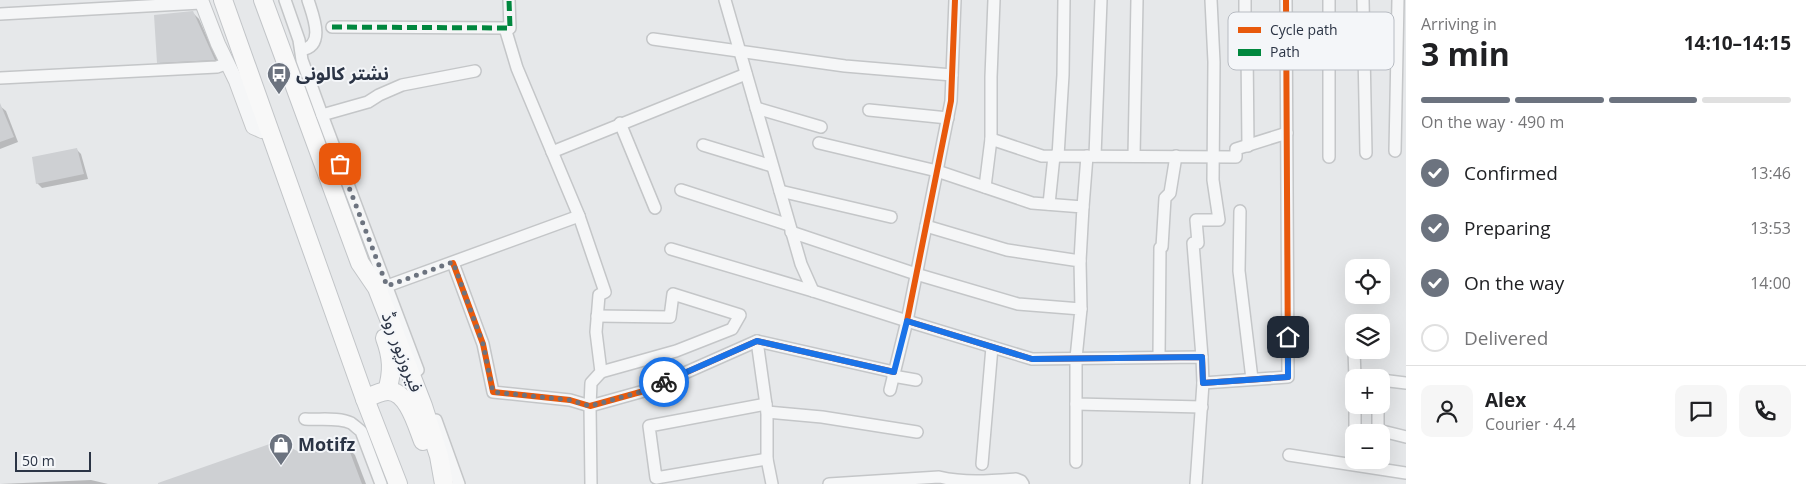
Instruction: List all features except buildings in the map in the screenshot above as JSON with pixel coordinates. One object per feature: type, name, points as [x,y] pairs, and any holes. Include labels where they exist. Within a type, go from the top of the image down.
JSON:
[{"type":"main road","points":[[223,0],[365,398],[384,470],[398,484]]},
{"type":"main road","name":"فیروزپور روڈ","points":[[263,0],[333,168],[360,263],[377,288],[423,406],[449,483]]},
{"type":"main road","points":[[360,263],[391,354],[392,370],[387,391]]},
{"type":"main road","points":[[365,398],[387,391],[396,393],[406,402],[431,460],[449,483]]},
{"type":"street","points":[[285,0],[294,23],[302,60],[322,115],[333,168],[387,286],[449,483]]},
{"type":"street","points":[[301,50],[308,49],[316,35],[316,26],[308,0]]},
{"type":"street","points":[[332,27],[510,28],[510,0]]},
{"type":"street","points":[[725,0],[790,228],[801,264],[813,291]]},
{"type":"street","points":[[890,390],[907,321],[952,102],[955,0]]},
{"type":"street","points":[[985,187],[991,139],[994,0]]},
{"type":"street","points":[[1049,204],[1056,156],[1063,76],[1064,0]]},
{"type":"street","points":[[1076,462],[1076,358],[1081,309],[1080,261],[1083,207],[1091,156],[1101,0]]},
{"type":"street","points":[[1134,156],[1137,0]]},
{"type":"street","points":[[1196,484],[1203,383],[1193,243],[1198,243],[1196,220],[1219,220],[1213,180],[1214,62],[1211,0]]},
{"type":"street","points":[[1395,151],[1398,0]]},
{"type":"street","points":[[0,14],[201,1],[254,127],[262,131],[269,130]]},
{"type":"street","points":[[505,28],[517,68],[580,216],[604,292],[599,295],[596,332],[601,372]]},
{"type":"street","points":[[654,39],[845,66],[952,75]]},
{"type":"street","points":[[0,78],[217,67],[228,63]]},
{"type":"street","points":[[1247,70],[1248,146]]},
{"type":"street","points":[[1203,383],[1288,377],[1287,70]]},
{"type":"street","points":[[1329,70],[1329,157]]},
{"type":"street","points":[[1364,70],[1366,153]]},
{"type":"street","points":[[322,115],[368,102],[379,95],[402,86],[475,71]]},
{"type":"street","points":[[552,152],[620,123],[746,74]]},
{"type":"street","points":[[756,108],[821,127]]},
{"type":"street","points":[[870,110],[948,118]]},
{"type":"street","points":[[620,123],[655,208]]},
{"type":"street","points":[[991,139],[1042,156],[1236,157],[1236,149],[1287,133]]},
{"type":"street","points":[[819,143],[937,171],[1032,203],[1083,207]]},
{"type":"street","points":[[704,145],[772,166]]},
{"type":"street","points":[[1159,357],[1160,248],[1162,247],[1165,198],[1170,193],[1176,156]]},
{"type":"street","points":[[681,190],[916,274],[1018,304],[1081,309]]},
{"type":"street","points":[[780,191],[891,217]]},
{"type":"street","points":[[1240,211],[1239,271],[1252,380]]},
{"type":"street","points":[[387,286],[580,216]]},
{"type":"street","points":[[926,226],[1007,250],[1080,261]]},
{"type":"street","points":[[671,249],[1032,359],[1202,357]]},
{"type":"street","points":[[453,262],[483,344],[493,392],[570,400],[590,406],[644,391],[757,341],[916,380]]},
{"type":"street","points":[[591,484],[591,383],[601,372],[676,351],[732,329],[740,315],[673,294],[670,317],[597,316]]},
{"type":"street","points":[[757,341],[767,408],[767,459],[772,484]]},
{"type":"street","points":[[982,464],[992,347]]},
{"type":"street","points":[[1390,381],[1406,384]]},
{"type":"street","points":[[1076,404],[1202,407]]},
{"type":"street","points":[[767,459],[656,478],[649,426],[767,408],[916,432]]},
{"type":"street","points":[[305,419],[351,423],[361,431],[384,470],[381,484]]},
{"type":"street","points":[[1390,434],[1406,437]]},
{"type":"street","points":[[1288,454],[1345,463]]},
{"type":"street","points":[[1390,469],[1406,473]]},
{"type":"street","points":[[829,484],[939,477],[953,481],[975,482],[1016,479],[1023,484]]},
{"type":"marked path","points":[[332,27],[510,28],[509,0]]},
{"type":"cycle path","points":[[955,0],[951,101],[907,321],[1032,359],[1202,357],[1203,383],[1288,377],[1286,70]]},
{"type":"cycle path","points":[[1286,0],[1286,12]]},
{"type":"cycle path","points":[[453,263],[483,344],[493,392],[570,400],[590,406],[644,391],[757,341],[894,372]]},
{"type":"way so far","points":[[340,164],[387,286],[453,262],[483,344],[493,392],[570,400],[590,406],[644,391],[664,382]]},
{"type":"place","name":"نشتر کالونی","points":[[279,95]]},
{"type":"place","name":"Motifz","points":[[281,466]]},
{"type":"route","points":[[664,382],[757,341],[894,372],[907,321],[1032,359],[1202,357],[1203,383],[1288,377],[1288,337]]}]
